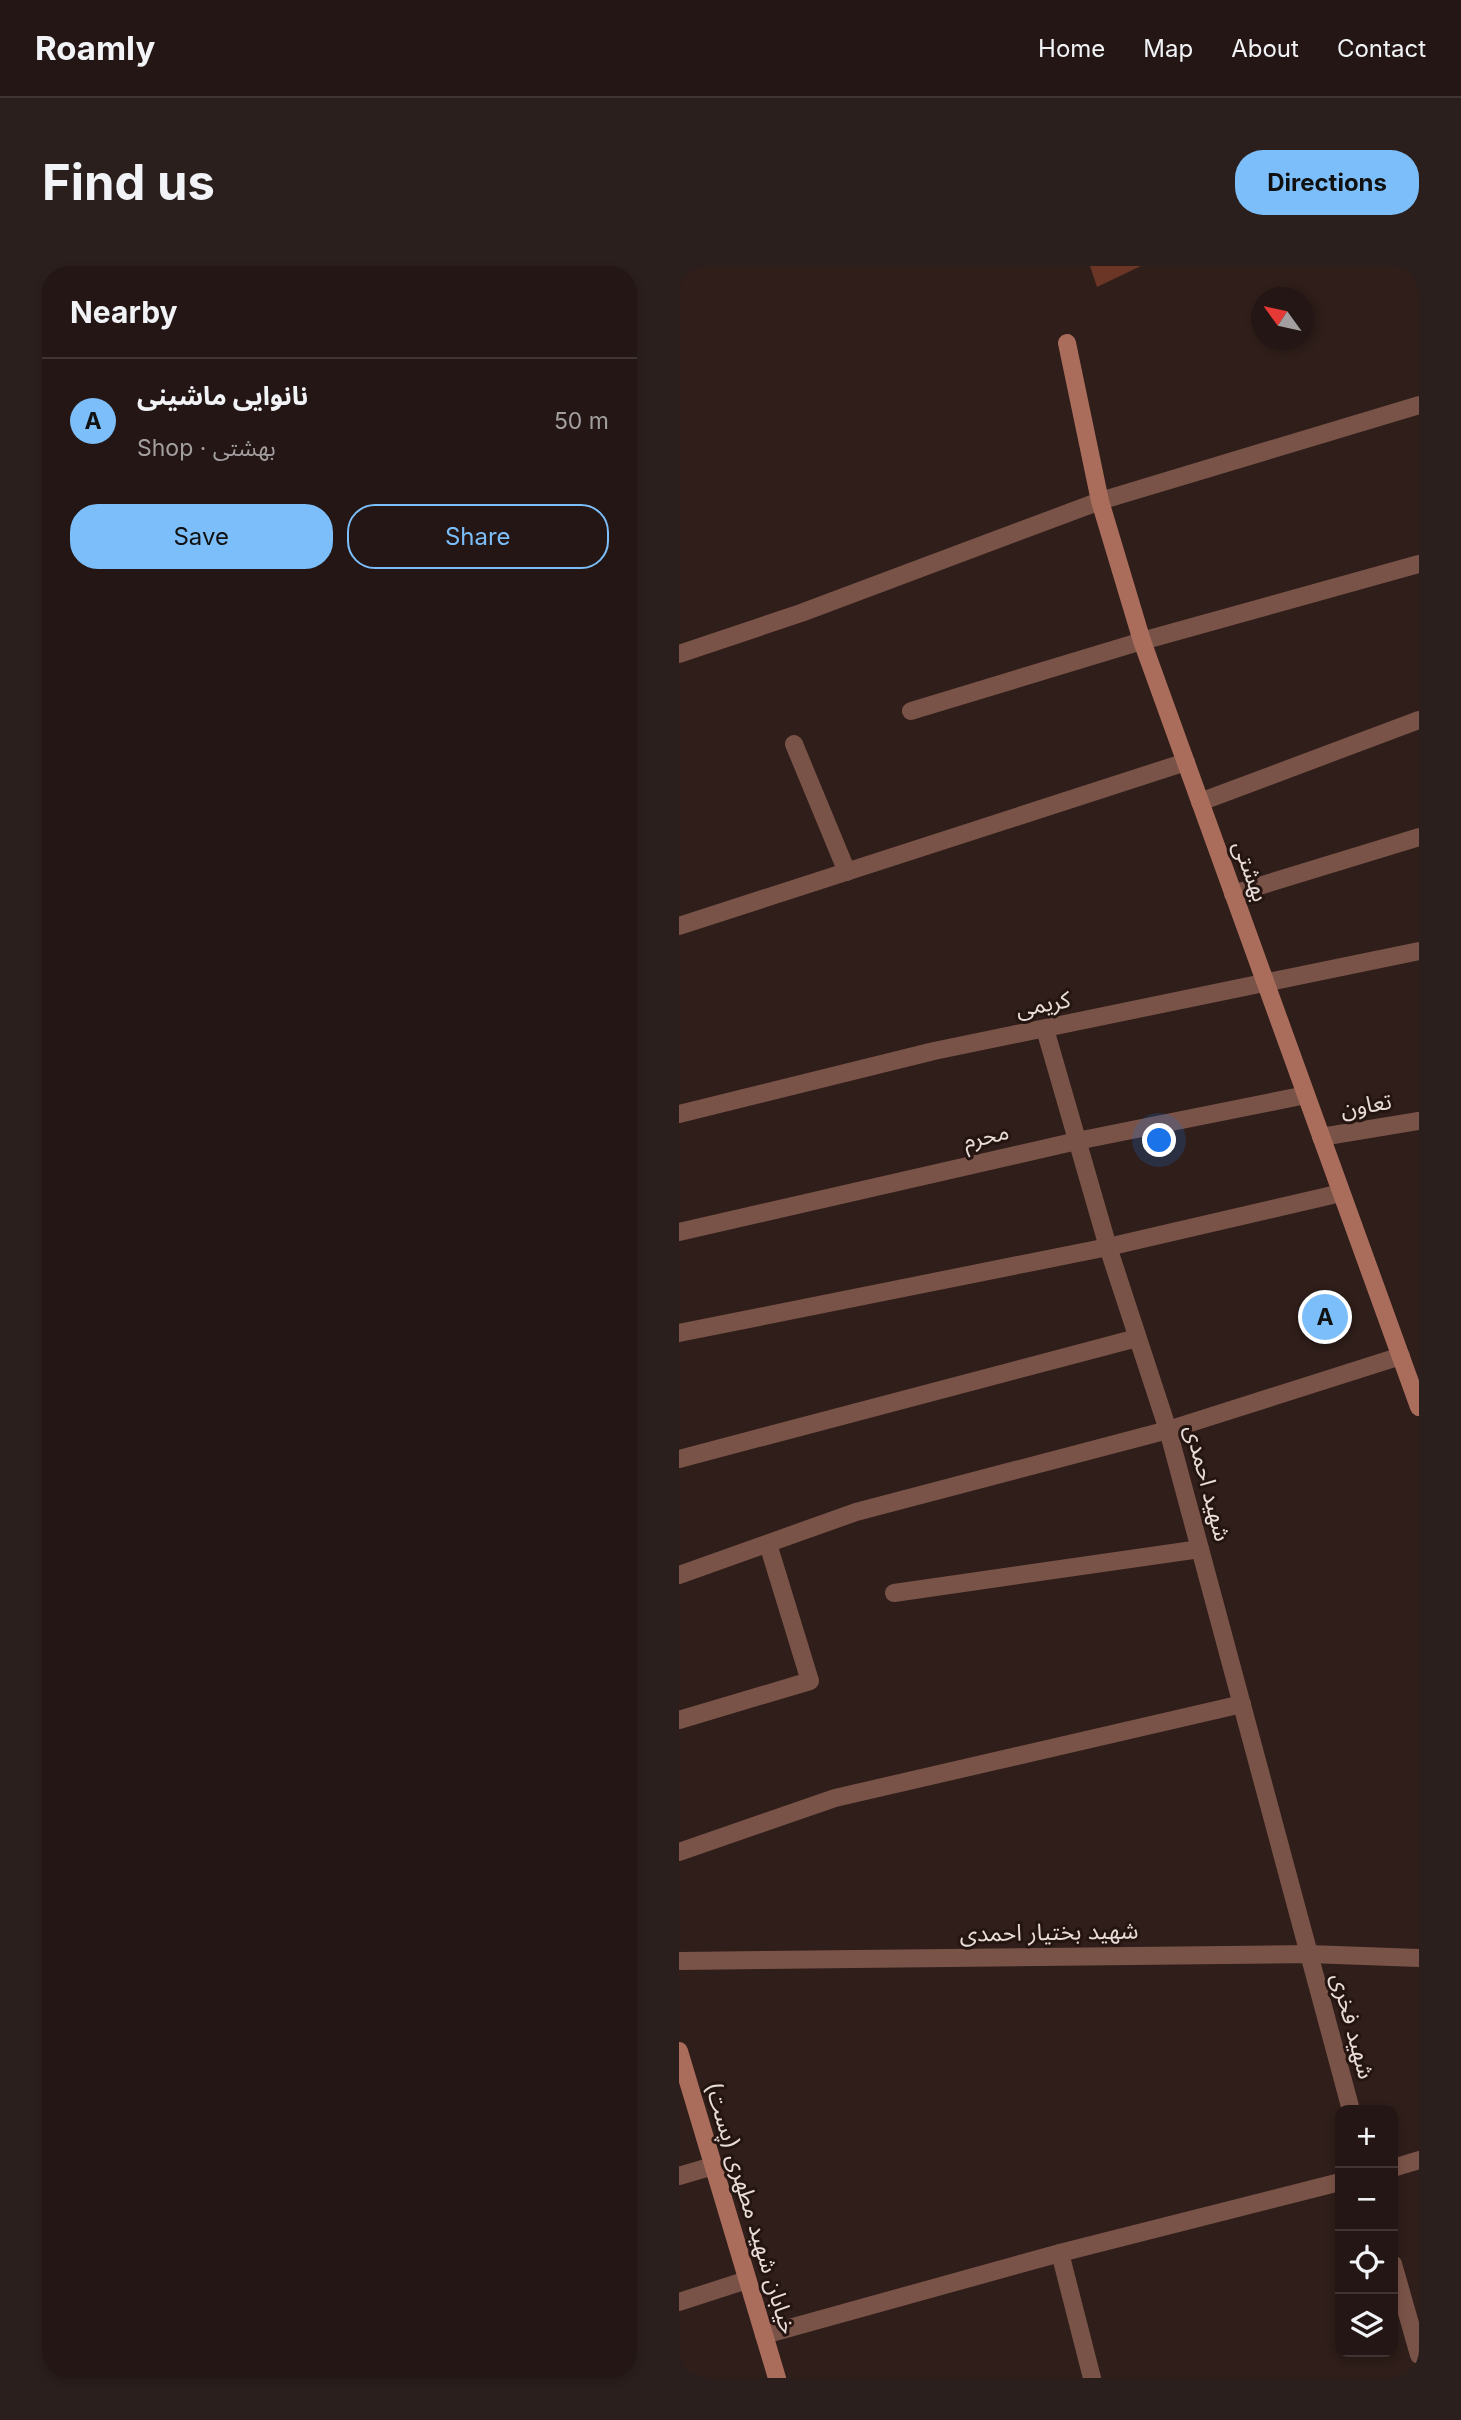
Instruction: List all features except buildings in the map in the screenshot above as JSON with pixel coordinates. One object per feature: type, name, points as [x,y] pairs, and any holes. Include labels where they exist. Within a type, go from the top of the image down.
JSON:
[{"type":"street","name":"بهشتی","points":[[1067,343],[1100,501],[1142,641],[1419,1407]]},
{"type":"street","points":[[679,654],[801,613],[1100,501],[1419,405]]},
{"type":"street","points":[[911,710],[1142,641],[1419,564]]},
{"type":"street","points":[[1200,802],[1419,720]]},
{"type":"street","points":[[794,744],[847,872]]},
{"type":"street","points":[[679,926],[1186,762]]},
{"type":"street","points":[[1233,894],[1419,837]]},
{"type":"street","name":"کریمی","points":[[679,1114],[934,1051],[1419,951]]},
{"type":"street","name":"شهید احمدی","points":[[1045,1029],[1108,1247],[1168,1430],[1309,1954]]},
{"type":"street","name":"محرم","points":[[679,1232],[1077,1141],[1306,1095]]},
{"type":"street","name":"تعاون","points":[[1321,1138],[1419,1121]]},
{"type":"street","points":[[679,1333],[1108,1247],[1341,1193]]},
{"type":"street","points":[[679,1459],[1137,1338]]},
{"type":"street","points":[[679,1575],[856,1512],[1168,1430],[1401,1356]]},
{"type":"street","points":[[679,1720],[810,1681],[768,1544]]},
{"type":"street","points":[[894,1593],[1200,1549]]},
{"type":"street","points":[[679,1852],[835,1798],[1242,1704]]},
{"type":"street","name":"شهید بختیار احمدی","points":[[679,1961],[1309,1954],[1419,1958]]},
{"type":"street","name":"شهید فخری","points":[[1309,1954],[1349,2105]]},
{"type":"street","name":"خیابان شهید مطهری (پست)","points":[[681,2062],[777,2378]]},
{"type":"street","points":[[1398,2166],[1419,2160]]},
{"type":"street","points":[[679,2176],[713,2165]]},
{"type":"street","points":[[764,2335],[1060,2253],[1335,2183]]},
{"type":"street","points":[[1060,2253],[1092,2378]]},
{"type":"street","points":[[679,2302],[747,2280]]},
{"type":"street","points":[[1398,2282],[1419,2356]]},
{"type":"shaded area","points":[[1090,266],[1141,266],[1097,287]]},
{"type":"place","name":"نانوایی ماشینی","points":[[1325,1317]]}]
